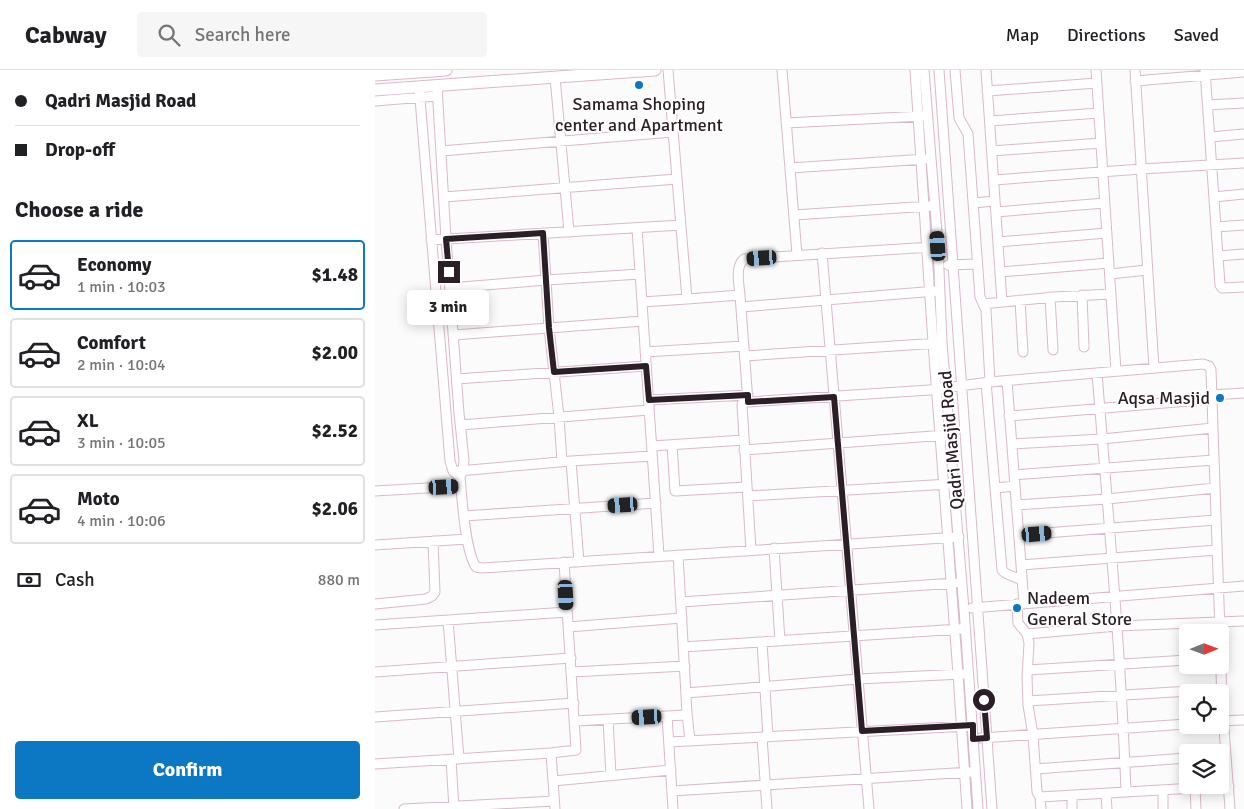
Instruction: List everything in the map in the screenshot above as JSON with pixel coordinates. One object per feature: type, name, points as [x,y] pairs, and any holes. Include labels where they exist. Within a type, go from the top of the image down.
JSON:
[{"type":"main road","points":[[375,75],[446,70]]},
{"type":"main road","points":[[375,90],[437,91],[504,76],[555,77],[655,70]]},
{"type":"street","points":[[668,70],[687,300]]},
{"type":"street","points":[[782,70],[797,255]]},
{"type":"street","points":[[745,356],[938,343],[930,292],[915,70]]},
{"type":"street","name":"Qadri Masjid Road","points":[[924,70],[941,291],[938,343],[941,388],[945,435],[954,484],[959,537],[978,809]]},
{"type":"street","name":"Qadri Masjid Road","points":[[939,70],[992,809]]},
{"type":"street","points":[[955,70],[959,118],[968,134],[980,297],[986,310],[988,382],[1002,570],[1003,573],[1022,580]]},
{"type":"street","points":[[986,70],[1002,302]]},
{"type":"street","points":[[1096,70],[1116,371]]},
{"type":"street","points":[[1135,70],[1154,368]]},
{"type":"street","points":[[1135,81],[1205,72],[1244,72]]},
{"type":"street","points":[[1205,72],[1221,287],[1244,287]]},
{"type":"street","points":[[555,77],[569,232]]},
{"type":"street","points":[[987,90],[1097,83]]},
{"type":"street","points":[[437,91],[453,335],[464,460],[459,476]]},
{"type":"street","points":[[375,101],[419,92],[451,461],[459,476],[467,539],[472,562],[476,567],[959,537]]},
{"type":"street","points":[[1207,106],[1244,103]]},
{"type":"street","points":[[990,121],[1099,113]]},
{"type":"street","points":[[786,123],[928,116]]},
{"type":"street","points":[[441,151],[673,132]]},
{"type":"street","points":[[1210,137],[1244,134]]},
{"type":"street","points":[[992,151],[1101,143]]},
{"type":"street","points":[[790,168],[931,159]]},
{"type":"street","points":[[994,180],[1244,163]]},
{"type":"street","points":[[444,196],[677,179]]},
{"type":"street","points":[[1214,197],[1244,194]]},
{"type":"street","points":[[973,203],[995,202]]},
{"type":"street","points":[[996,212],[1105,203]]},
{"type":"street","points":[[794,215],[935,205]]},
{"type":"street","points":[[431,240],[681,225]]},
{"type":"street","points":[[1216,227],[1244,225]]},
{"type":"street","points":[[637,228],[659,556]]},
{"type":"street","points":[[543,233],[549,328],[559,418],[575,508],[579,562]]},
{"type":"street","points":[[998,242],[1107,233]]},
{"type":"street","points":[[748,398],[740,294],[740,262],[744,259],[938,246]]},
{"type":"street","points":[[822,253],[869,809]]},
{"type":"street","points":[[1218,256],[1244,254]]},
{"type":"street","points":[[1000,272],[1109,263]]},
{"type":"street","points":[[939,265],[977,264]]},
{"type":"street","points":[[1110,274],[1147,270]]},
{"type":"street","points":[[450,288],[640,274]]},
{"type":"street","points":[[741,307],[941,291]]},
{"type":"street","points":[[642,302],[687,300],[740,294]]},
{"type":"street","points":[[983,304],[1050,297],[1111,294]]},
{"type":"street","points":[[1082,295],[1084,347]]},
{"type":"street","points":[[1050,297],[1053,350]]},
{"type":"street","points":[[1020,300],[1023,352]]},
{"type":"street","points":[[453,335],[643,321]]},
{"type":"street","points":[[645,352],[744,346]]},
{"type":"street","points":[[649,400],[834,397],[962,386],[1007,380],[1203,364],[1209,366],[1211,370],[1219,622]]},
{"type":"street","points":[[457,379],[646,366]]},
{"type":"street","points":[[1097,373],[1120,664],[1126,792]]},
{"type":"street","points":[[1007,380],[1022,580],[1018,623],[1027,634],[1029,643],[1028,701],[1033,735],[1037,792],[1040,797],[1041,809]]},
{"type":"street","points":[[1009,416],[1244,393]]},
{"type":"street","points":[[748,398],[742,405],[751,550]]},
{"type":"street","points":[[461,425],[649,410]]},
{"type":"street","points":[[1012,444],[1102,439],[1213,428]]},
{"type":"street","points":[[744,450],[945,435],[947,538],[967,809]]},
{"type":"street","points":[[652,446],[743,440]]},
{"type":"street","points":[[672,445],[675,491],[842,490],[954,484]]},
{"type":"street","points":[[375,491],[459,476],[566,461],[652,456]]},
{"type":"street","points":[[1014,475],[1214,460]]},
{"type":"street","points":[[995,488],[1015,486]]},
{"type":"street","points":[[1016,505],[1107,499],[1215,488]]},
{"type":"street","points":[[464,516],[655,503]]},
{"type":"street","points":[[1019,535],[1216,520]]},
{"type":"street","points":[[375,545],[467,539]]},
{"type":"street","points":[[375,604],[426,599],[433,596],[435,592],[433,541]]},
{"type":"street","points":[[773,548],[780,641]]},
{"type":"street","points":[[1021,565],[1217,550]]},
{"type":"street","points":[[678,555],[690,741]]},
{"type":"street","points":[[375,764],[551,754],[576,750],[564,562]]},
{"type":"street","points":[[681,602],[962,583]]},
{"type":"street","points":[[964,609],[1244,586]]},
{"type":"street","points":[[375,625],[567,612]]},
{"type":"street","points":[[568,626],[682,618]]},
{"type":"street","points":[[448,620],[455,712],[454,808]]},
{"type":"street","points":[[1027,634],[1117,626],[1244,621]]},
{"type":"street","points":[[683,647],[966,629]]},
{"type":"street","points":[[762,642],[765,687],[765,785],[767,809]]},
{"type":"street","points":[[375,672],[571,658]]},
{"type":"street","points":[[1028,670],[1179,660]]},
{"type":"street","points":[[571,672],[685,666]]},
{"type":"street","points":[[687,693],[858,679],[969,674]]},
{"type":"street","points":[[1028,701],[1179,692]]},
{"type":"street","points":[[375,717],[574,703]]},
{"type":"street","points":[[575,721],[667,716],[687,713]]},
{"type":"street","points":[[667,716],[673,809]]},
{"type":"street","points":[[608,720],[611,775]]},
{"type":"street","points":[[1229,721],[1244,720]]},
{"type":"street","points":[[669,742],[973,725]]},
{"type":"street","points":[[973,739],[1179,725]]},
{"type":"street","points":[[404,809],[555,805],[551,754]]},
{"type":"street","points":[[1035,769],[1179,759]]},
{"type":"street","points":[[553,781],[671,770]]},
{"type":"street","points":[[672,791],[975,772]]},
{"type":"street","points":[[1229,786],[1231,809]]},
{"type":"street","points":[[1040,797],[1179,789]]},
{"type":"street","points":[[1163,790],[1163,809]]},
{"type":"street","points":[[1106,794],[1107,809]]},
{"type":"street","points":[[1195,794],[1196,809]]},
{"type":"street","points":[[1071,796],[1072,809]]},
{"type":"place","name":"Samama Shoping center and Apartment","points":[[639,85]]},
{"type":"place","name":"Aqsa Masjid","points":[[1220,398]]},
{"type":"place","name":"Nadeem General Store","points":[[1017,608]]},
{"type":"route","points":[[449,272],[446,239],[543,233],[549,328],[554,372],[646,366],[649,400],[748,395],[748,402],[834,397],[862,731],[973,725],[973,739],[987,738],[984,700]]}]
